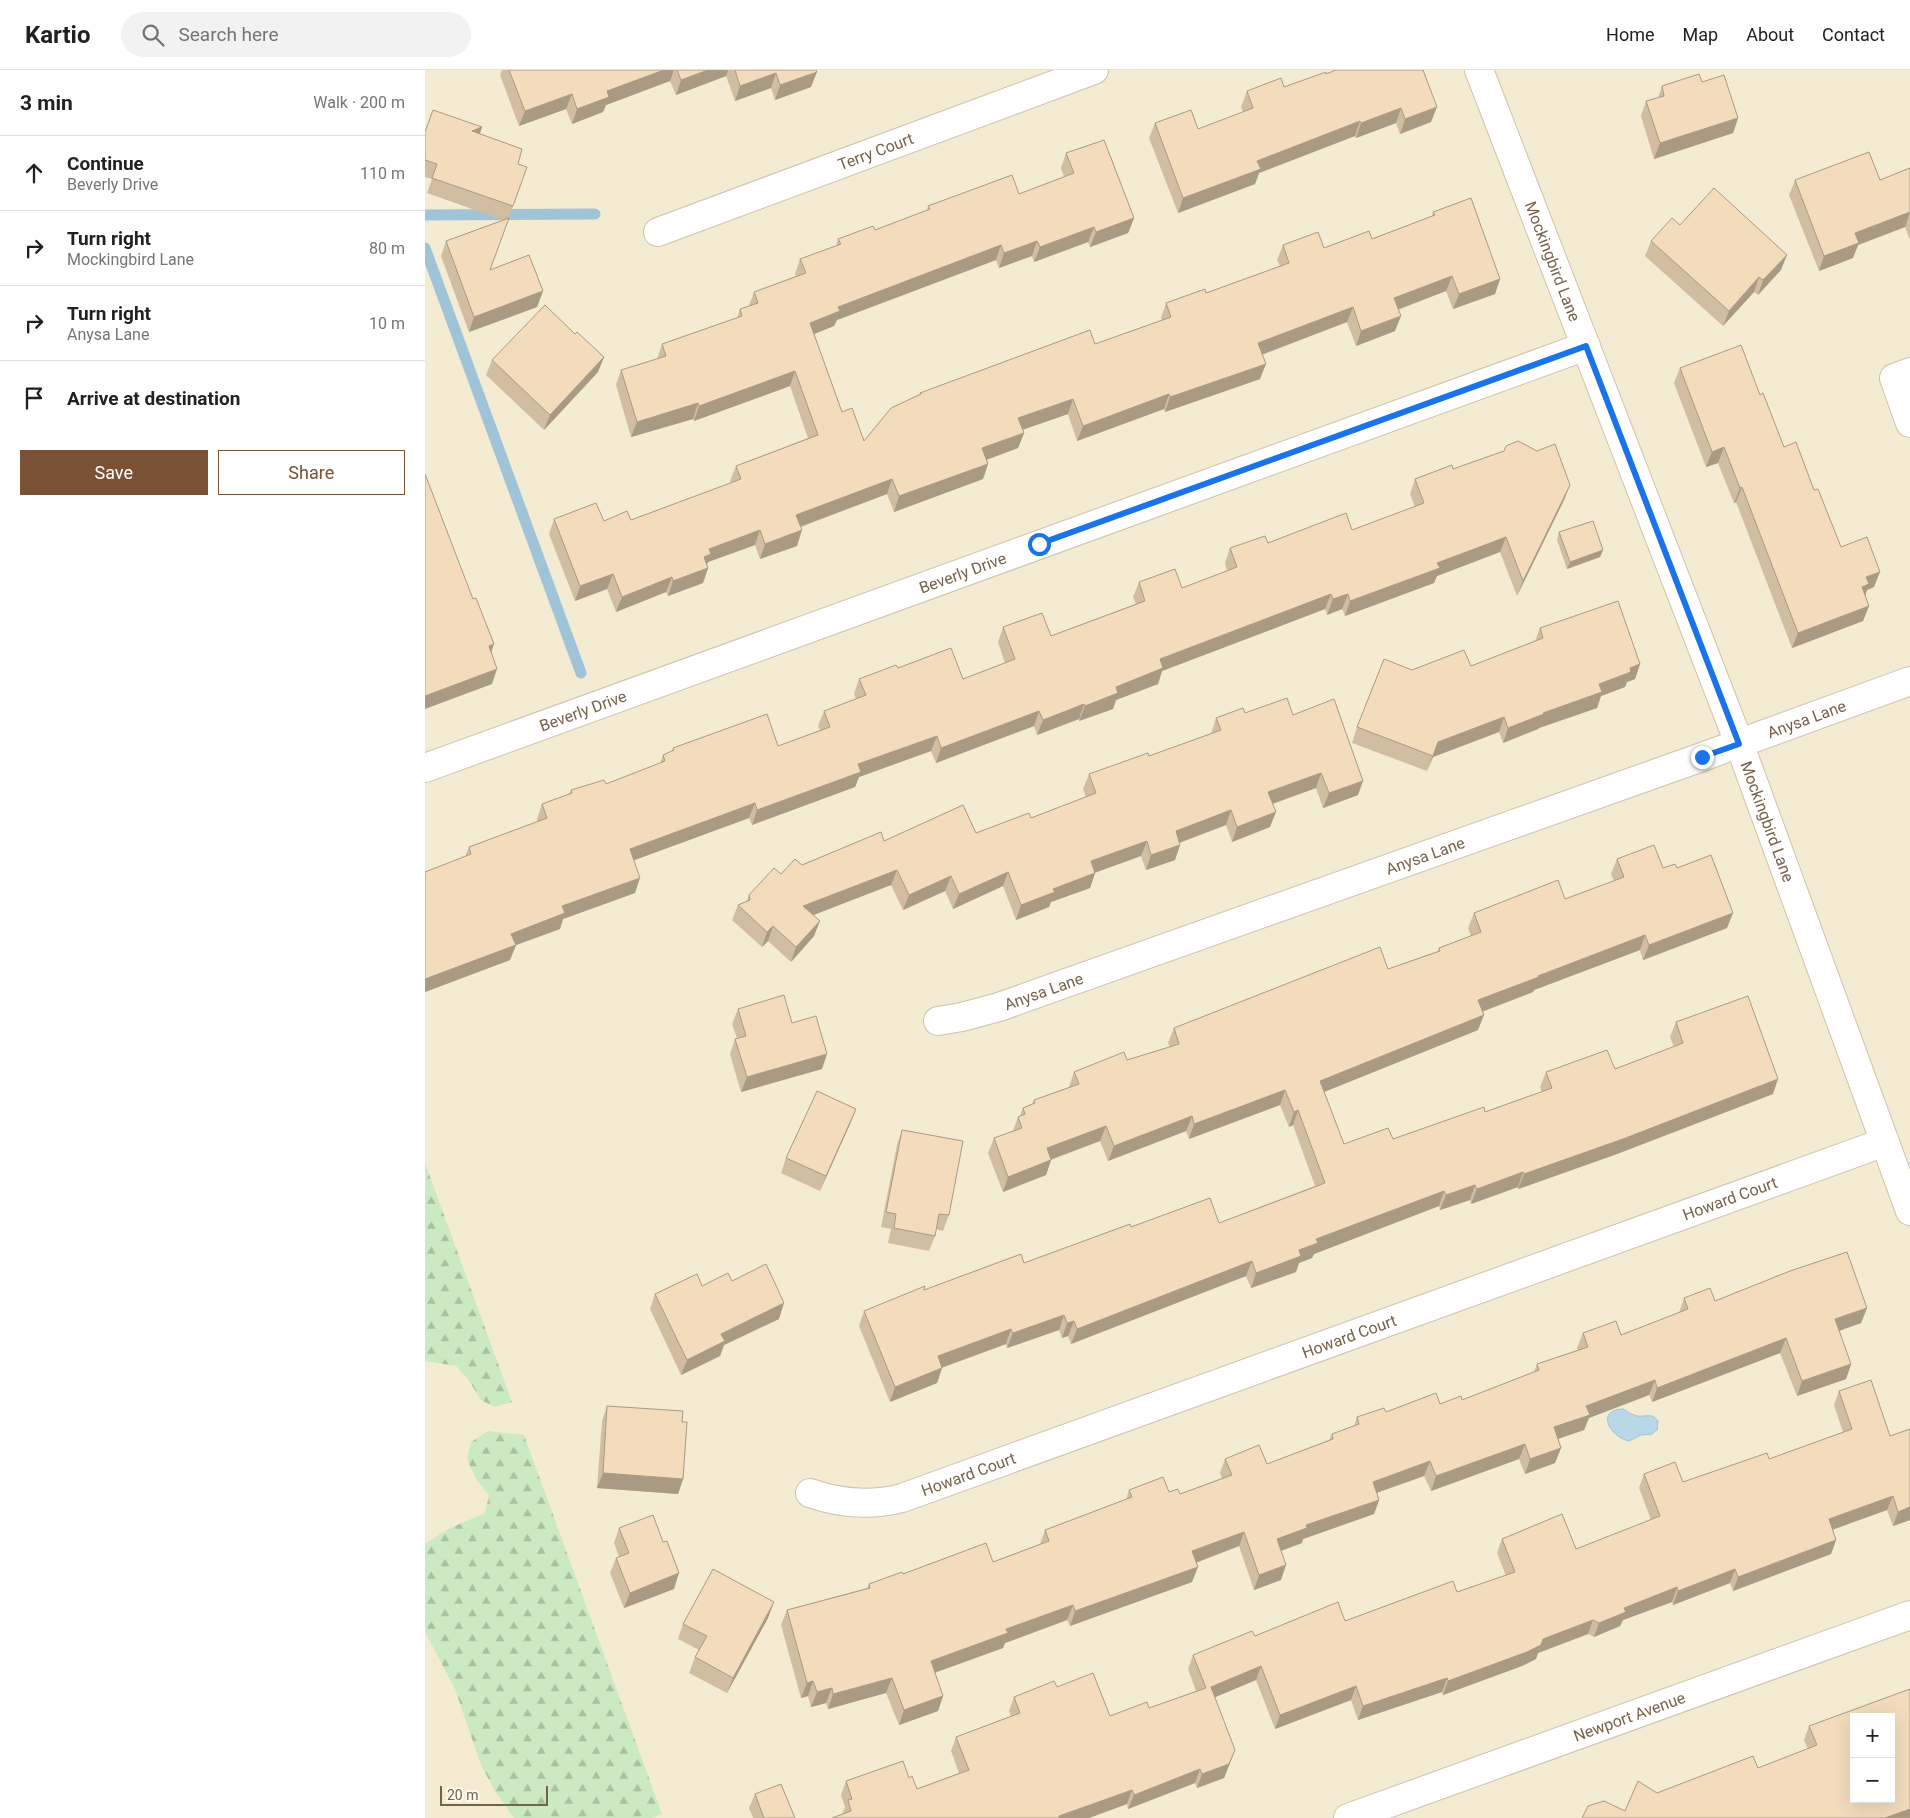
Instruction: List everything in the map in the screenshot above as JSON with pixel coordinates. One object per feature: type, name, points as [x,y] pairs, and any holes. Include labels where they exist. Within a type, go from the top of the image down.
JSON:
[{"type":"street","name":"Terry Court","points":[[658,232],[1094,70]]},
{"type":"street","name":"Mockingbird Lane","points":[[1479,70],[1739,744],[1910,1210]]},
{"type":"street","name":"Beverly Drive","points":[[425,768],[1586,346]]},
{"type":"street","points":[[1910,372],[1894,378],[1910,423]]},
{"type":"street","name":"Anysa Lane","points":[[938,1021],[999,1007],[1739,744],[1910,681]]},
{"type":"street","name":"Howard Court","points":[[810,1493],[829,1500],[856,1503],[888,1502],[903,1498],[1885,1142]]},
{"type":"street","name":"Newport Avenue","points":[[1348,1818],[1910,1615]]},
{"type":"shaded area","points":[[425,70],[1910,70],[1910,1818],[425,1818]]},
{"type":"green space","points":[[425,1163],[512,1402],[495,1407],[481,1400],[468,1379],[456,1366],[425,1361]]},
{"type":"green space","points":[[488,1431],[524,1435],[662,1814],[651,1818],[514,1818],[495,1791],[481,1765],[455,1689],[425,1632],[425,1544],[448,1529],[485,1513],[489,1495],[476,1479],[467,1459],[471,1442]]},
{"type":"water","points":[[1623,1409],[1634,1415],[1653,1416],[1658,1421],[1657,1430],[1652,1434],[1641,1435],[1629,1441],[1622,1439],[1611,1429],[1608,1419],[1609,1414],[1614,1410]]},
{"type":"building","points":[[509,70],[664,70],[607,91],[609,97],[577,109],[572,94],[525,111]]},
{"type":"building","points":[[677,70],[708,70],[681,80]]},
{"type":"building","points":[[735,70],[816,70],[817,72],[780,85],[776,73],[740,86]]},
{"type":"building","points":[[1336,70],[1423,70],[1437,107],[1405,119],[1401,108],[1361,123],[1360,121],[1257,161],[1261,169],[1183,198],[1155,123],[1191,110],[1198,129],[1253,108],[1247,91],[1281,78],[1284,87]]},
{"type":"building","points":[[1699,74],[1702,82],[1724,75],[1738,118],[1660,143],[1646,101],[1664,96],[1662,86]]},
{"type":"building","points":[[433,110],[482,127],[472,131],[522,149],[518,164],[527,167],[513,206],[432,178],[437,164],[425,160],[425,132]]},
{"type":"building","points":[[1104,140],[1134,218],[1096,232],[1094,227],[1040,247],[1037,241],[1004,253],[1001,245],[838,307],[840,311],[810,323],[842,412],[852,408],[864,441],[891,408],[920,393],[1090,330],[1095,344],[1171,317],[1166,303],[1205,289],[1206,293],[1289,263],[1283,245],[1318,232],[1324,248],[1369,231],[1372,239],[1435,215],[1433,212],[1471,198],[1500,279],[1459,294],[1452,276],[1394,298],[1401,316],[1361,331],[1353,307],[1258,343],[1266,364],[1170,397],[1169,394],[1083,426],[1073,399],[1018,418],[1024,433],[982,448],[988,464],[899,496],[892,479],[796,515],[802,530],[765,544],[760,530],[709,549],[711,554],[704,557],[708,568],[673,581],[672,577],[622,597],[613,574],[580,586],[554,519],[596,503],[604,521],[627,511],[631,520],[741,479],[736,466],[818,435],[795,371],[699,406],[698,403],[637,422],[621,370],[666,356],[662,344],[742,316],[740,309],[758,303],[754,292],[806,273],[800,259],[841,244],[838,239],[873,226],[875,230],[930,209],[928,206],[1012,175],[1019,194],[1074,173],[1066,153]]},
{"type":"building","points":[[1869,152],[1880,180],[1910,168],[1910,212],[1855,233],[1859,243],[1824,256],[1795,180]]},
{"type":"building","points":[[1714,188],[1787,255],[1763,280],[1759,277],[1729,311],[1651,241],[1672,218],[1680,225]]},
{"type":"building","points":[[509,218],[490,270],[529,255],[543,291],[474,317],[446,241]]},
{"type":"building","points":[[545,305],[575,334],[577,332],[604,357],[550,415],[492,360]]},
{"type":"building","points":[[1741,345],[1760,395],[1763,393],[1784,447],[1796,442],[1814,490],[1818,489],[1841,547],[1867,537],[1880,572],[1866,577],[1869,584],[1862,587],[1869,606],[1798,633],[1742,487],[1740,488],[1724,447],[1712,452],[1680,368]]},
{"type":"building","points":[[1518,441],[1537,451],[1555,444],[1570,485],[1523,581],[1506,537],[1437,563],[1440,568],[1350,601],[1348,594],[1333,599],[1331,594],[1160,659],[1163,668],[1116,687],[1118,693],[1085,706],[1084,704],[1043,720],[1039,711],[941,748],[937,736],[858,764],[861,772],[757,810],[755,803],[630,849],[640,878],[562,906],[565,913],[511,934],[516,945],[425,979],[425,872],[471,854],[469,847],[547,818],[542,804],[572,793],[571,790],[604,780],[606,784],[665,761],[663,755],[674,750],[673,748],[767,714],[778,746],[830,727],[824,711],[866,695],[859,679],[896,665],[898,668],[951,648],[963,679],[1015,659],[1003,627],[1042,613],[1051,636],[1145,601],[1139,582],[1175,569],[1182,588],[1237,567],[1230,548],[1265,536],[1268,543],[1346,513],[1352,530],[1424,503],[1415,479],[1452,465],[1453,469],[1504,451],[1506,446]]},
{"type":"building","points":[[425,474],[473,599],[476,598],[494,644],[489,646],[497,669],[425,696]]},
{"type":"building","points":[[1593,521],[1603,550],[1570,562],[1559,532]]},
{"type":"building","points":[[1618,601],[1640,664],[1630,668],[1631,672],[1599,684],[1602,692],[1508,728],[1504,717],[1438,742],[1433,756],[1357,727],[1384,659],[1412,670],[1464,650],[1471,666],[1543,638],[1540,628]]},
{"type":"building","points":[[1287,698],[1293,715],[1334,699],[1363,781],[1329,793],[1321,773],[1268,792],[1276,812],[1237,827],[1231,810],[1176,831],[1180,845],[1151,855],[1147,841],[1091,861],[1095,873],[1053,889],[1055,892],[1021,905],[1008,872],[959,894],[951,876],[909,895],[897,870],[803,906],[820,921],[796,947],[773,926],[767,932],[738,905],[750,900],[749,895],[774,868],[781,874],[795,859],[802,865],[881,832],[884,841],[963,805],[976,833],[1029,813],[1031,818],[1096,793],[1089,774],[1148,753],[1149,756],[1221,730],[1216,718],[1243,708],[1245,713]]},
{"type":"building","points":[[1654,845],[1663,868],[1675,864],[1677,868],[1711,855],[1733,913],[1649,945],[1645,935],[1478,1000],[1484,1015],[1320,1081],[1344,1144],[1388,1128],[1393,1139],[1484,1107],[1485,1112],[1552,1088],[1546,1072],[1607,1050],[1615,1069],[1683,1043],[1676,1022],[1748,996],[1778,1079],[1623,1139],[1524,1174],[1523,1172],[1477,1189],[1475,1185],[1446,1195],[1444,1191],[1316,1239],[1318,1243],[1299,1250],[1301,1256],[1256,1273],[1252,1261],[1077,1329],[1074,1321],[1067,1323],[1064,1315],[1013,1333],[1011,1329],[938,1356],[942,1368],[895,1387],[864,1311],[925,1286],[924,1290],[1021,1254],[1024,1263],[1130,1224],[1131,1227],[1210,1198],[1219,1223],[1325,1183],[1298,1110],[1294,1112],[1285,1090],[1194,1124],[1192,1116],[1114,1146],[1106,1126],[1047,1148],[1051,1160],[1008,1177],[994,1138],[1022,1128],[1018,1117],[1025,1114],[1023,1108],[1035,1103],[1034,1100],[1079,1084],[1074,1072],[1124,1052],[1127,1060],[1179,1044],[1174,1028],[1380,947],[1388,969],[1440,951],[1439,948],[1481,932],[1474,913],[1558,880],[1565,899],[1624,877],[1617,859]]},
{"type":"building","points":[[784,995],[792,1023],[816,1016],[827,1054],[747,1077],[735,1039],[746,1036],[738,1009]]},
{"type":"building","points":[[817,1091],[856,1109],[826,1176],[786,1158]]},
{"type":"building","points":[[902,1130],[963,1141],[949,1215],[939,1214],[935,1236],[894,1228],[896,1214],[886,1212]]},
{"type":"building","points":[[1847,1252],[1867,1308],[1835,1319],[1851,1364],[1802,1381],[1786,1338],[1657,1388],[1655,1380],[1586,1406],[1590,1415],[1554,1427],[1561,1448],[1530,1459],[1525,1444],[1436,1476],[1430,1461],[1373,1482],[1379,1500],[1306,1525],[1307,1528],[1277,1539],[1286,1565],[1259,1575],[1244,1532],[1192,1551],[1198,1567],[1075,1611],[1073,1605],[1006,1629],[1008,1633],[931,1661],[943,1696],[904,1710],[892,1678],[833,1694],[832,1688],[817,1692],[813,1681],[807,1683],[787,1610],[870,1588],[869,1584],[902,1572],[903,1574],[986,1543],[993,1562],[1049,1541],[1045,1530],[1132,1497],[1129,1490],[1163,1477],[1169,1492],[1178,1489],[1180,1494],[1232,1475],[1225,1459],[1259,1445],[1267,1464],[1333,1439],[1332,1434],[1359,1424],[1357,1417],[1384,1408],[1386,1412],[1436,1393],[1440,1404],[1461,1396],[1462,1400],[1539,1370],[1537,1364],[1588,1347],[1583,1333],[1616,1321],[1621,1335],[1688,1309],[1684,1298],[1710,1288],[1715,1301],[1790,1271]]},
{"type":"building","points":[[766,1264],[784,1303],[721,1334],[725,1341],[687,1360],[655,1294],[697,1274],[702,1286],[728,1273],[732,1281]]},
{"type":"building","points":[[1871,1380],[1890,1436],[1910,1429],[1910,1507],[1898,1512],[1893,1496],[1829,1519],[1836,1540],[1738,1577],[1735,1569],[1678,1591],[1677,1587],[1624,1608],[1626,1612],[1599,1623],[1593,1620],[1543,1639],[1541,1645],[1527,1652],[1448,1681],[1447,1678],[1363,1706],[1356,1686],[1280,1715],[1261,1666],[1211,1687],[1235,1750],[1229,1764],[1202,1774],[1200,1769],[1134,1795],[1132,1790],[1059,1816],[1059,1818],[832,1818],[851,1811],[848,1800],[852,1799],[846,1781],[903,1761],[909,1778],[912,1776],[917,1789],[969,1770],[956,1737],[1020,1713],[1014,1697],[1054,1681],[1057,1687],[1093,1673],[1110,1716],[1147,1702],[1149,1708],[1206,1688],[1193,1655],[1252,1631],[1255,1636],[1338,1602],[1345,1621],[1453,1581],[1457,1592],[1515,1572],[1502,1539],[1562,1514],[1576,1549],[1660,1516],[1644,1474],[1675,1462],[1683,1482],[1767,1453],[1769,1459],[1852,1429],[1839,1391]]},
{"type":"building","points":[[607,1406],[683,1411],[682,1422],[687,1422],[683,1479],[603,1473]]},
{"type":"building","points":[[653,1515],[663,1542],[667,1541],[679,1573],[630,1593],[616,1558],[629,1553],[619,1528]]},
{"type":"building","points":[[713,1569],[774,1602],[733,1678],[695,1657],[707,1636],[683,1624]]},
{"type":"building","points":[[1910,1689],[1910,1809],[1885,1818],[1582,1818],[1588,1806],[1604,1801],[1625,1811],[1638,1781],[1657,1793],[1753,1756],[1758,1768],[1817,1745],[1809,1726]]},
{"type":"building","points":[[781,1784],[795,1818],[764,1818],[755,1794]]},
{"type":"waterway","points":[[425,215],[595,214]]},
{"type":"waterway","points":[[425,248],[581,673]]},
{"type":"route","points":[[1039,544],[1586,346],[1739,744],[1702,757]]}]
